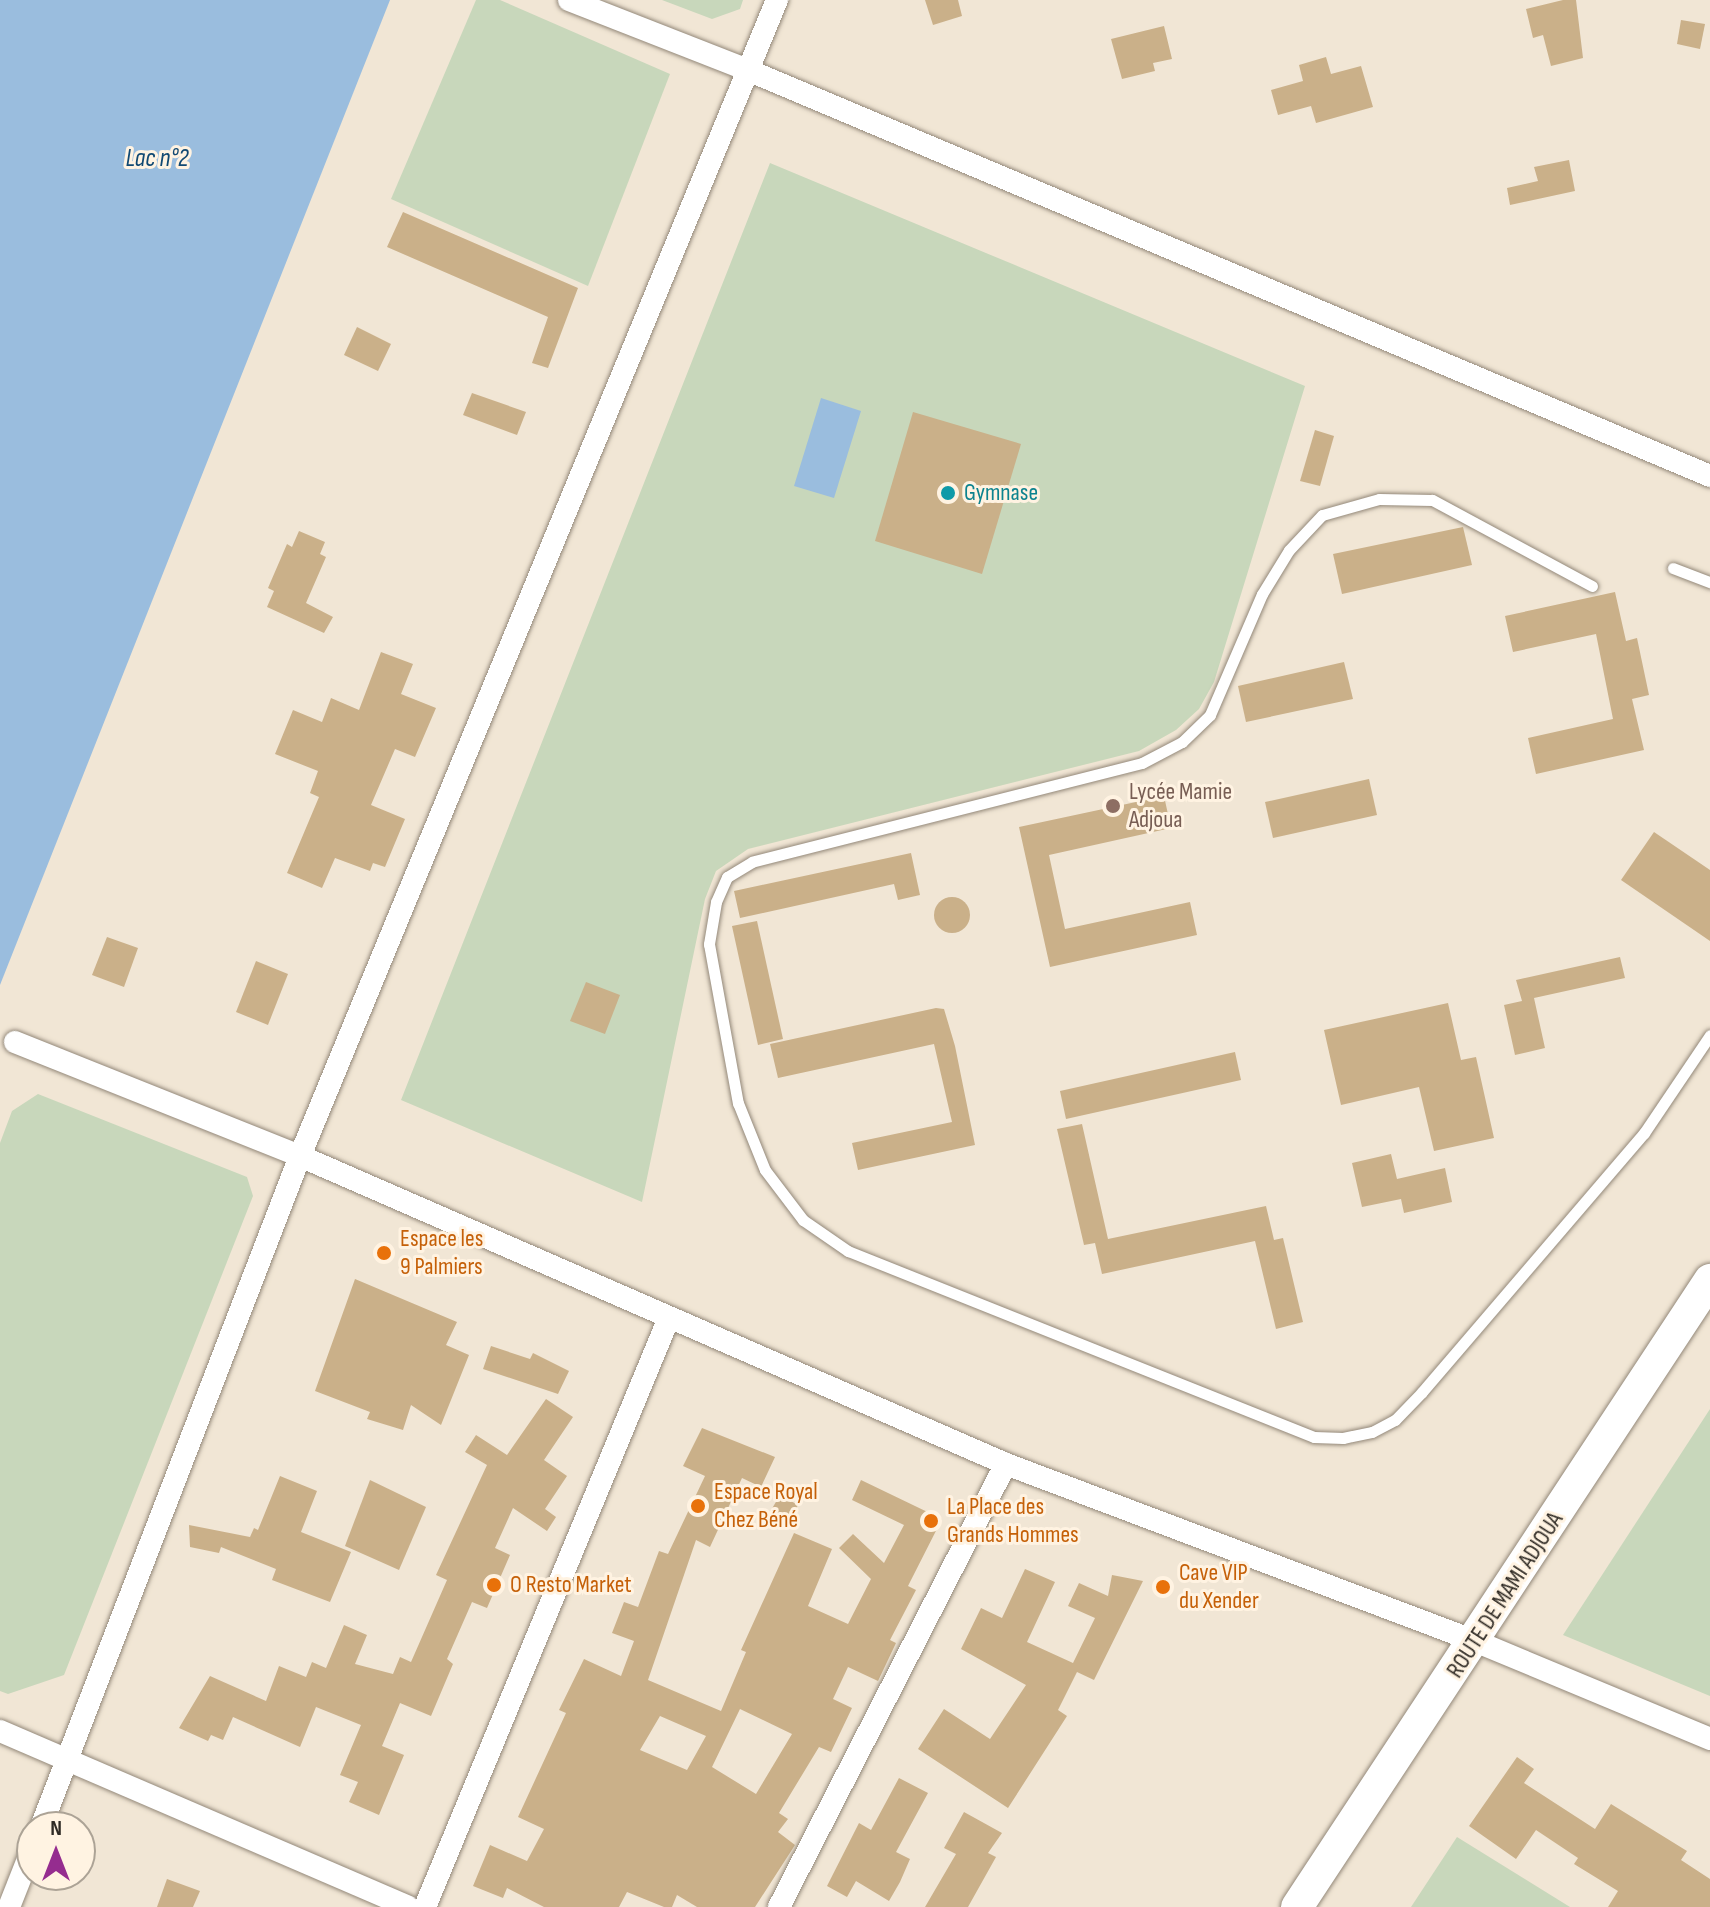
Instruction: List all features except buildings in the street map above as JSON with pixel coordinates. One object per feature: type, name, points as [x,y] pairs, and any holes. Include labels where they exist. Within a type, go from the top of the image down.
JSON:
[{"type":"street","points":[[569,0],[750,71],[1710,476]]},
{"type":"street","points":[[47,1811],[300,1156],[777,0]]},
{"type":"street","points":[[15,1042],[300,1156],[668,1320],[1006,1464],[1475,1641],[1710,1739]]},
{"type":"street","name":"ROUTE DE MAMI ADJOUA","points":[[1297,1907],[1710,1280]]},
{"type":"street","points":[[425,1907],[668,1320]]},
{"type":"street","points":[[779,1907],[1006,1464]]},
{"type":"street","points":[[0,1731],[408,1907]]},
{"type":"lane","points":[[1592,586],[1432,500],[1379,499],[1322,515],[1289,550],[1269,583],[1210,715],[1182,742],[1142,763],[752,862],[727,877],[716,902],[709,944],[738,1103],[765,1170],[803,1220],[848,1251],[1314,1437],[1343,1438],[1372,1432],[1395,1420],[1422,1392],[1644,1133],[1710,1035]]},
{"type":"lane","points":[[1673,568],[1710,582]]},
{"type":"green space","points":[[476,0],[500,0],[670,74],[588,286],[391,199]]},
{"type":"green space","points":[[662,0],[743,0],[740,9],[712,19]]},
{"type":"green space","points":[[770,163],[1305,386],[1214,682],[1199,709],[1176,730],[1139,751],[748,849],[716,871],[705,899],[642,1202],[401,1100]]},
{"type":"green space","points":[[38,1094],[247,1177],[253,1196],[64,1675],[8,1694],[0,1691],[0,1143],[12,1111]]},
{"type":"green space","points":[[1710,1409],[1710,1696],[1563,1635]]},
{"type":"green space","points":[[1457,1837],[1570,1907],[1411,1907]]},
{"type":"water","name":"Lac n°2","points":[[0,0],[390,0],[0,985]]},
{"type":"water","points":[[821,398],[861,411],[834,498],[794,486]]},
{"type":"place","name":"Gymnase","points":[[948,493]]},
{"type":"place","name":"Lycée Mamie Adjoua","points":[[1113,806]]},
{"type":"place","name":"Espace les 9 Palmiers","points":[[384,1253]]},
{"type":"place","name":"Espace Royal Chez Béné","points":[[698,1506]]},
{"type":"place","name":"La Place des Grands Hommes","points":[[931,1521]]},
{"type":"place","name":"O Resto Market","points":[[494,1585]]},
{"type":"place","name":"Cave VIP du Xender","points":[[1163,1587]]}]
